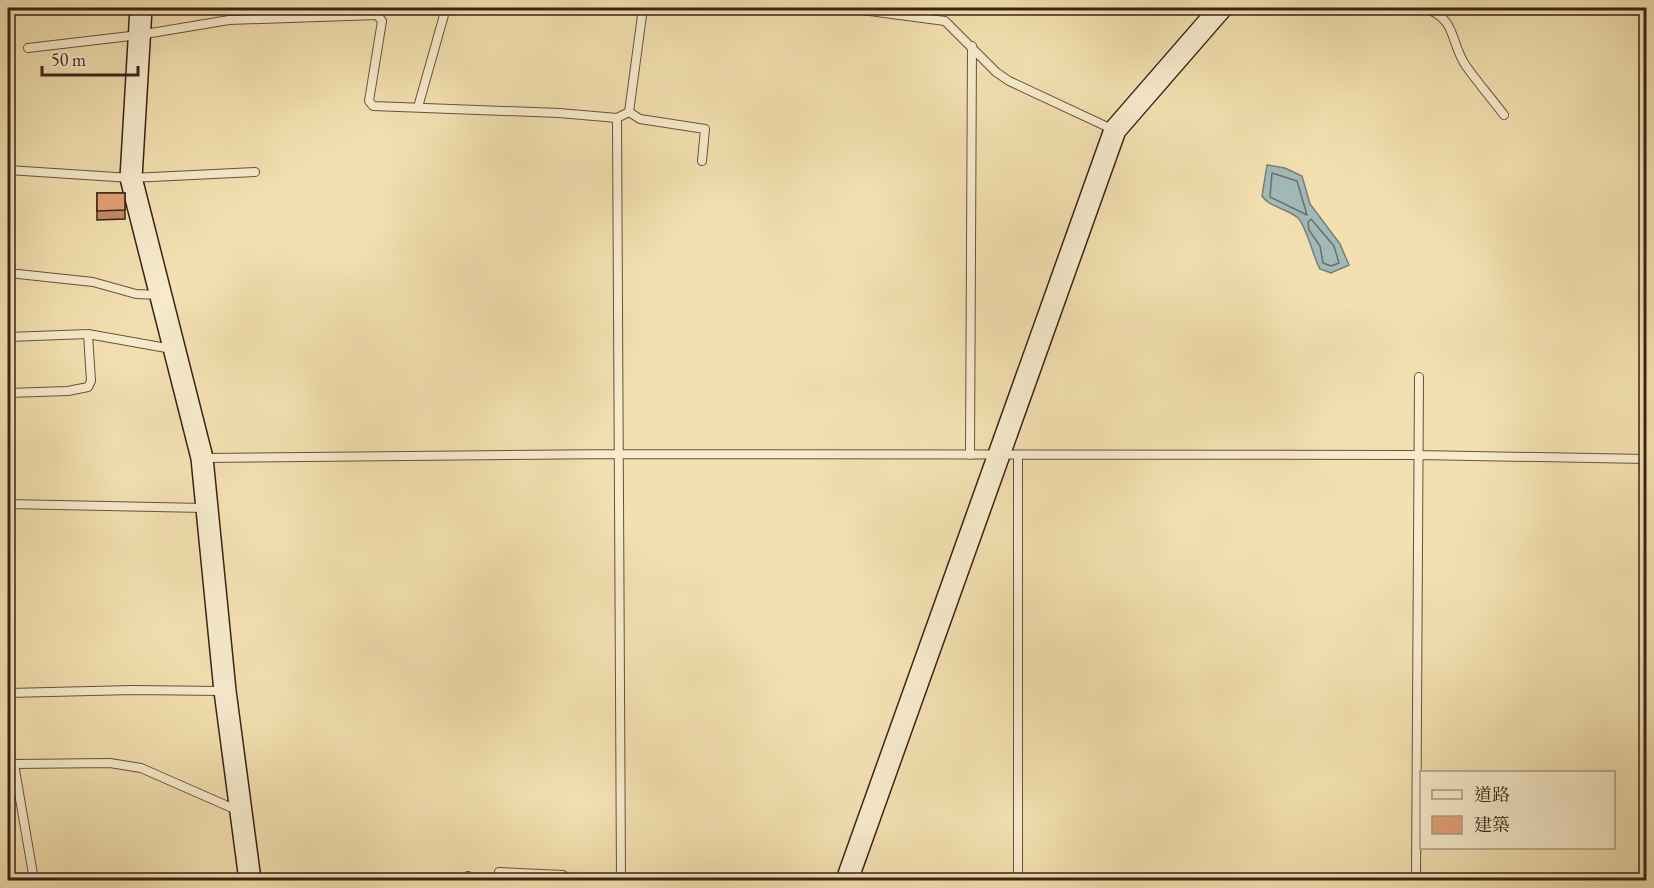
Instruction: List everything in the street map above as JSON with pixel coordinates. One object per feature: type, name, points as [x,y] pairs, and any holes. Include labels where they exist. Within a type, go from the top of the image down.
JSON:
[{"type":"street","points":[[141,8],[131,178],[160,296],[176,350],[201,458],[225,691],[250,880]]},
{"type":"street","points":[[847,880],[1008,454],[1121,123],[1212,10]]},
{"type":"lane","points":[[418,107],[446,8]]},
{"type":"lane","points":[[629,112],[643,8]]},
{"type":"lane","points":[[847,8],[945,21],[996,72],[1009,81],[1121,123]]},
{"type":"lane","points":[[1424,8],[1440,13],[1450,26],[1465,64],[1504,116]]},
{"type":"lane","points":[[1440,13],[1449,8]]},
{"type":"lane","points":[[28,48],[139,35],[239,19],[311,19],[377,15],[382,21],[369,101],[374,106],[617,118],[629,112]]},
{"type":"lane","points":[[970,455],[972,46]]},
{"type":"lane","points":[[629,112],[640,119],[705,129],[702,161]]},
{"type":"lane","points":[[617,118],[621,880]]},
{"type":"lane","points":[[8,170],[131,178],[255,172]]},
{"type":"lane","points":[[18,274],[93,282],[136,294],[160,296]]},
{"type":"lane","points":[[8,337],[88,334],[176,350]]},
{"type":"lane","points":[[8,393],[68,391],[88,387],[91,381],[88,334]]},
{"type":"lane","points":[[1416,880],[1419,377]]},
{"type":"lane","points":[[201,458],[618,454],[1008,454],[1418,455],[1647,459]]},
{"type":"lane","points":[[1008,454],[1018,880]]},
{"type":"lane","points":[[8,504],[207,508]]},
{"type":"lane","points":[[8,693],[133,690],[225,691]]},
{"type":"lane","points":[[34,880],[14,764],[110,763],[141,768],[241,812]]},
{"type":"lane","points":[[499,880],[499,873],[563,875],[570,880]]},
{"type":"water","points":[[1267,165],[1285,168],[1302,176],[1310,204],[1340,244],[1349,265],[1331,273],[1320,269],[1298,218],[1269,203],[1262,196]]},
{"type":"building","points":[[97,193],[125,193],[125,210],[97,211]]}]
